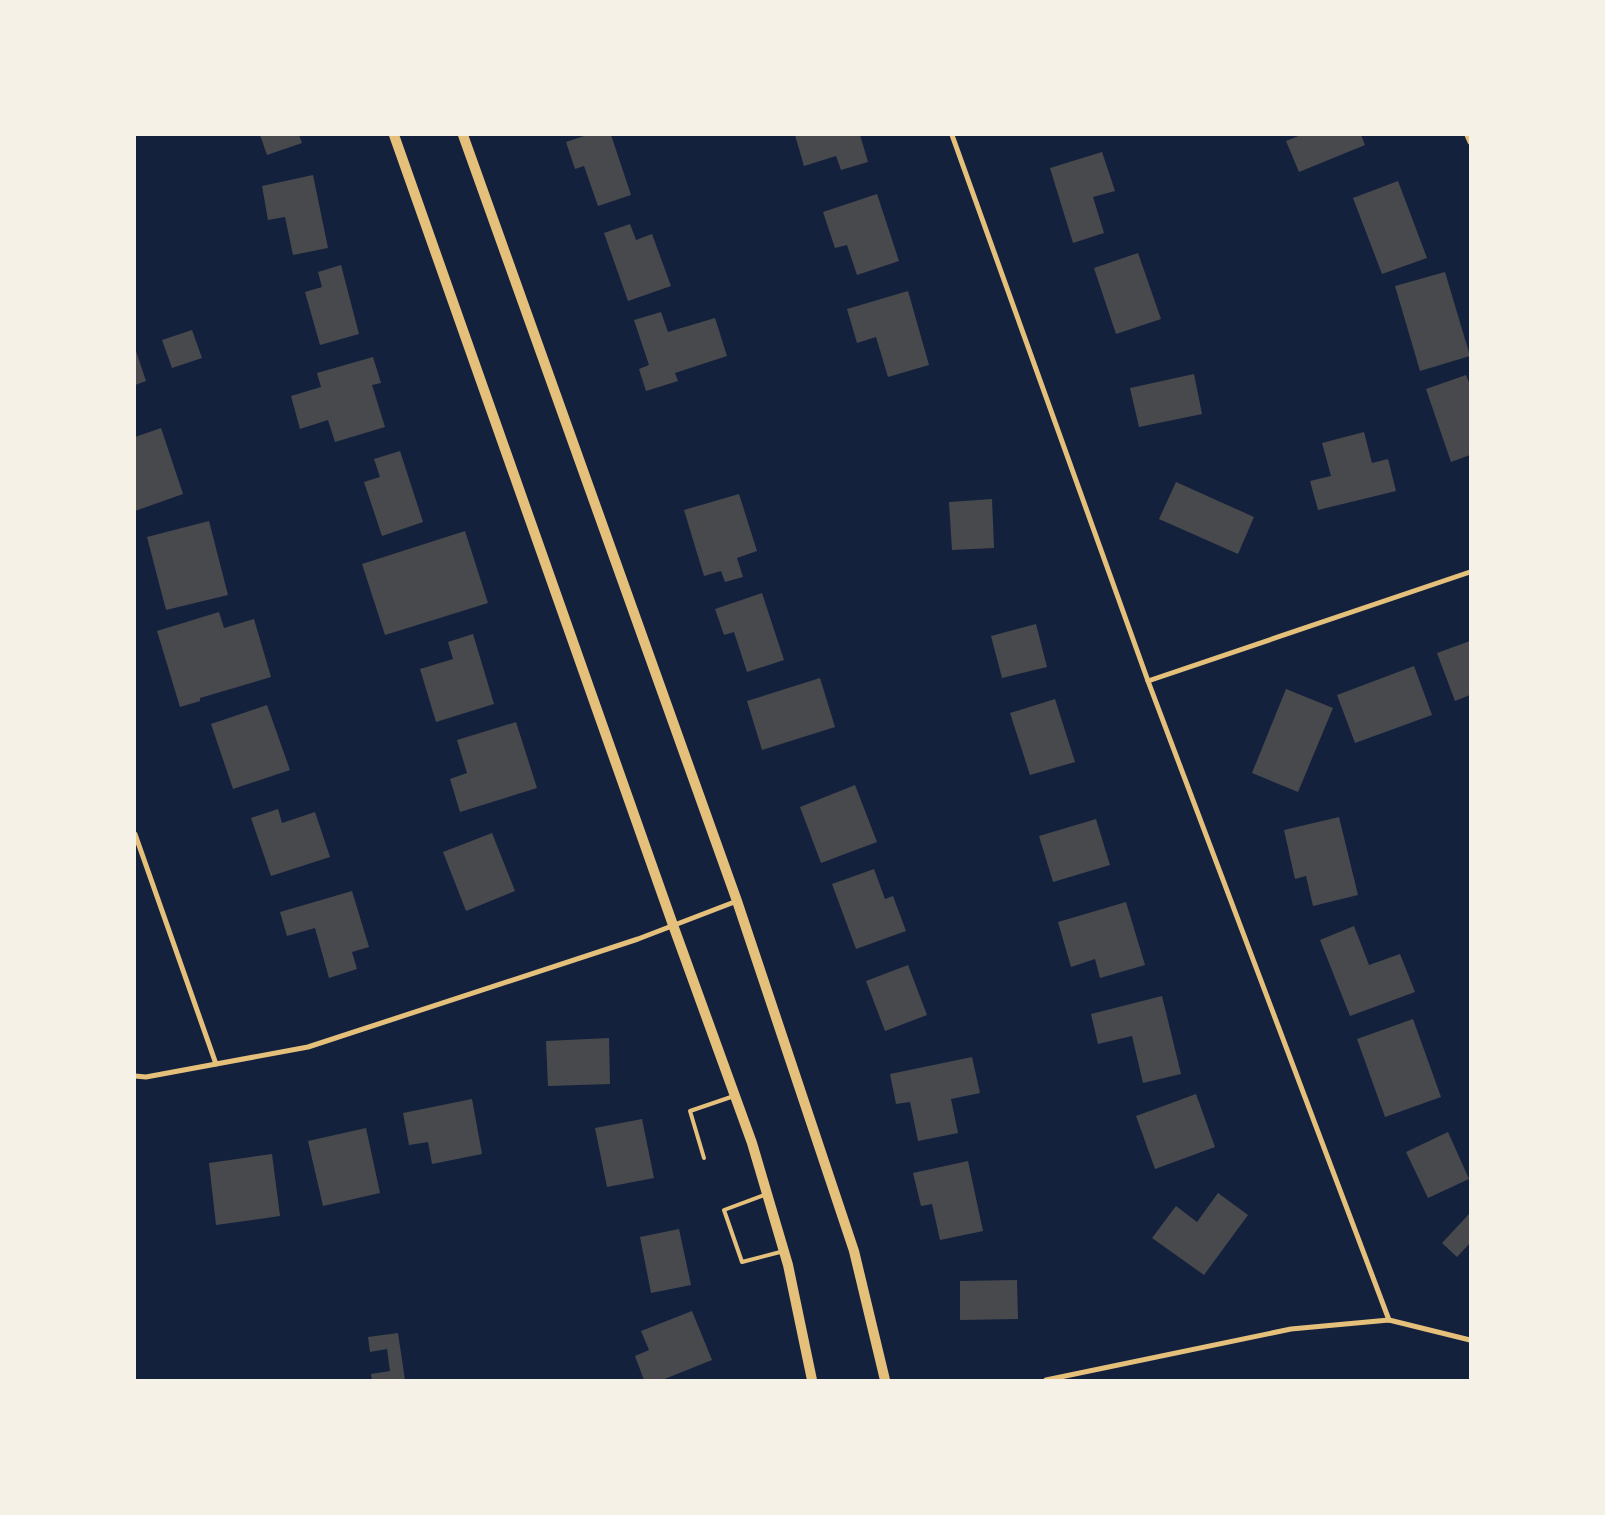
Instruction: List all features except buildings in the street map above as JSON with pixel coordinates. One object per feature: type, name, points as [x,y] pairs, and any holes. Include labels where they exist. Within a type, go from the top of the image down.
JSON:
[{"type":"main road","points":[[394,135],[672,925],[752,1143],[784,1252],[812,1380]]},
{"type":"main road","points":[[464,135],[737,901],[854,1251],[885,1380]]},
{"type":"street","points":[[952,135],[1148,681],[1389,1320]]},
{"type":"street","points":[[1467,135],[1470,142]]},
{"type":"street","points":[[1148,681],[1470,572]]},
{"type":"street","points":[[135,834],[216,1064]]},
{"type":"street","points":[[135,1076],[146,1077],[308,1047],[638,938],[737,901]]},
{"type":"street","points":[[1046,1380],[1292,1329],[1389,1320],[1470,1340]]},
{"type":"lane","points":[[704,1158],[690,1111],[734,1096]]},
{"type":"lane","points":[[767,1194],[724,1210],[742,1262],[784,1252]]}]
